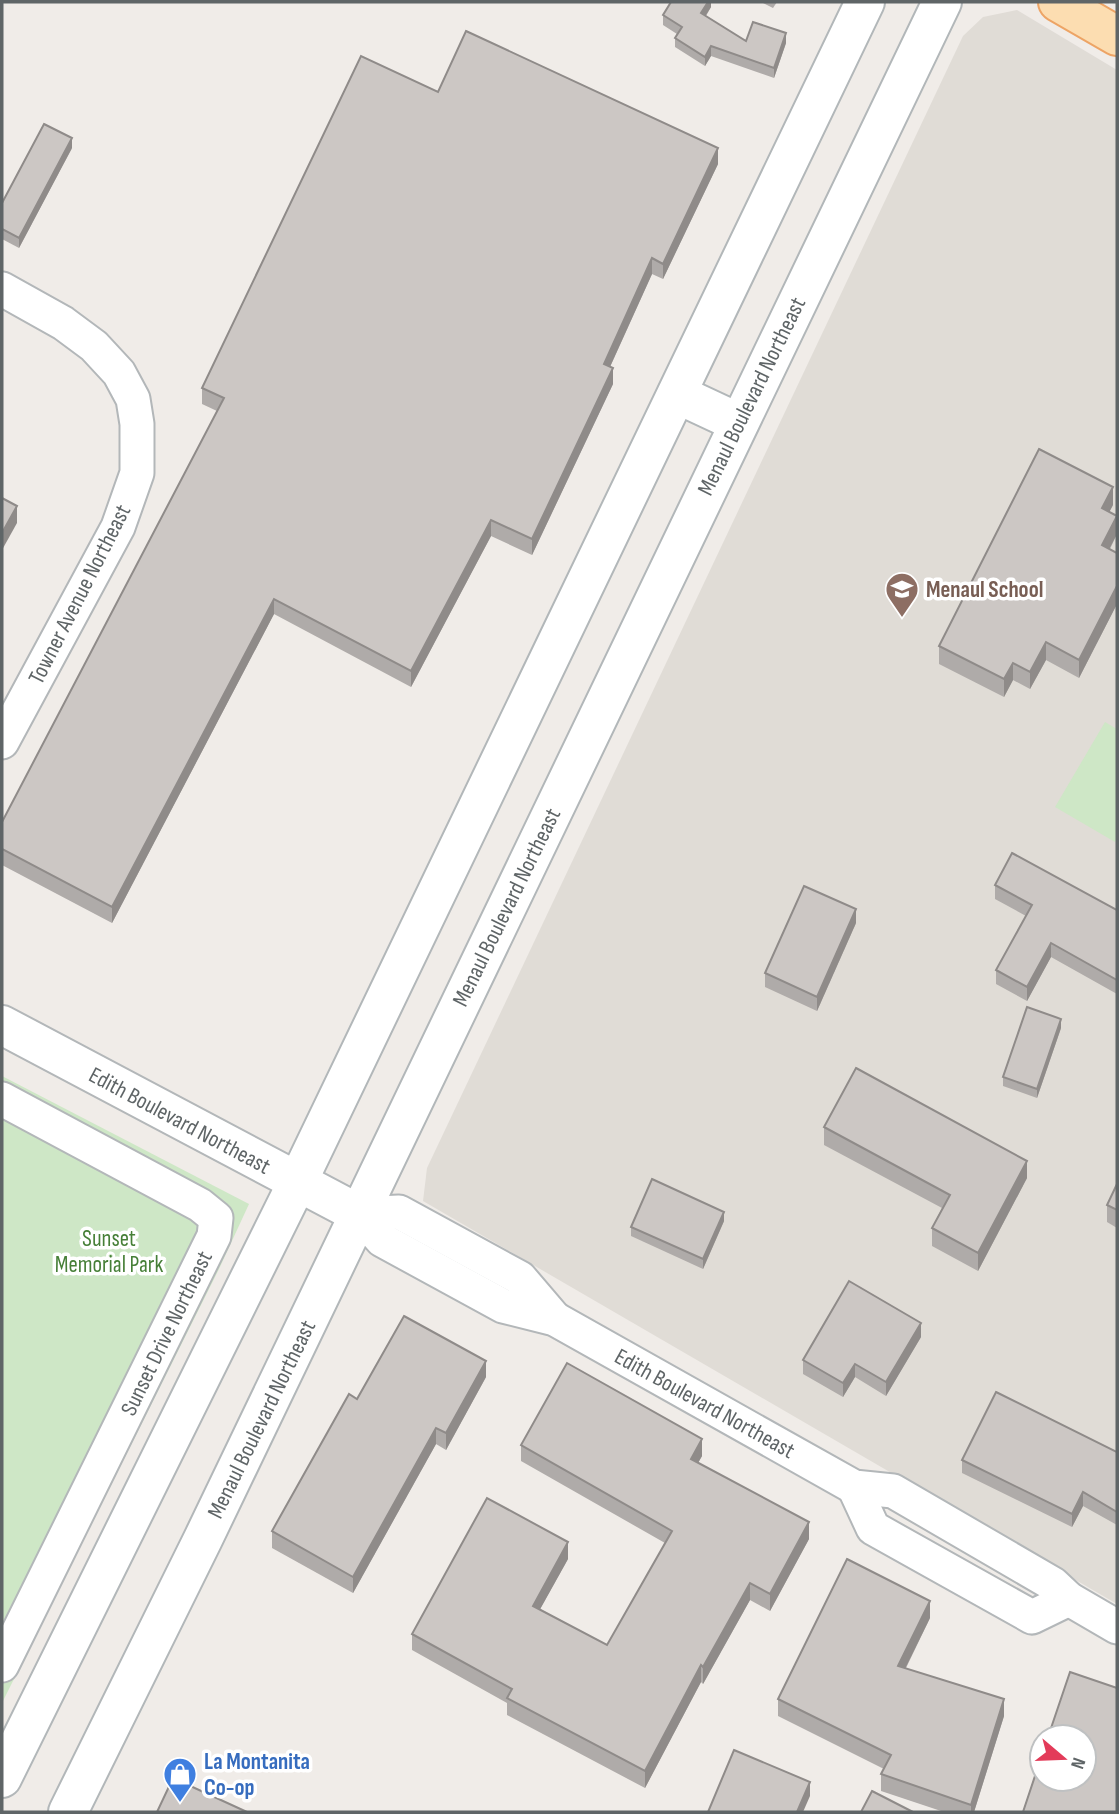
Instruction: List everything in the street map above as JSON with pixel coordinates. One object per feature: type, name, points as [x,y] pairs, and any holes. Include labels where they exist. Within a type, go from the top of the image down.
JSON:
[{"type":"main road","points":[[2,1778],[298,1183],[865,2]]},
{"type":"main road","name":"Menaul Boulevard Northeast","points":[[68,1812],[198,1550],[942,2]]},
{"type":"main road","points":[[1058,2],[1117,36]]},
{"type":"main road","points":[[677,394],[739,423]]},
{"type":"main road","name":"Edith Boulevard Northeast","points":[[2,1025],[359,1214]]},
{"type":"street","name":"Towner Avenue Northeast","points":[[2,289],[63,323],[94,346],[119,373],[133,399],[137,424],[138,473],[118,527],[2,742]]},
{"type":"street","name":"Sunset Drive Northeast","points":[[2,1099],[200,1205],[216,1218],[214,1236],[2,1665]]},
{"type":"street","name":"Edith Boulevard Northeast","points":[[359,1214],[382,1240],[503,1306],[555,1319],[854,1488],[873,1528],[1032,1617],[1069,1599],[1117,1627]]},
{"type":"shaded area","name":"Menaul School","points":[[1017,10],[1117,70],[1117,1604],[423,1201],[427,1168],[963,36],[983,17]]},
{"type":"green space","points":[[1105,722],[1117,729],[1115,842],[1055,807]]},
{"type":"green space","name":"Sunset Memorial Park","points":[[2,1076],[249,1204],[2,1703]]},
{"type":"building","points":[[671,2],[708,2],[701,13],[746,41],[753,22],[786,33],[774,68],[711,46],[705,57],[675,38],[682,27],[663,15]]},
{"type":"building","points":[[466,31],[718,148],[663,264],[652,258],[604,364],[613,368],[532,539],[491,520],[411,671],[274,599],[112,907],[2,849],[2,822],[224,398],[202,388],[361,56],[438,92]]},
{"type":"building","points":[[44,124],[72,138],[19,238],[2,229],[2,203]]},
{"type":"building","points":[[1039,449],[1113,487],[1102,508],[1117,516],[1102,545],[1117,553],[1117,586],[1079,660],[1046,642],[1030,672],[1013,663],[1004,679],[939,646]]},
{"type":"building","points":[[2,498],[17,506],[2,533]]},
{"type":"building","points":[[1012,853],[1117,910],[1117,980],[1051,943],[1027,987],[996,970],[1032,905],[995,885]]},
{"type":"building","points":[[804,886],[856,909],[817,997],[765,973]]},
{"type":"building","points":[[1027,1007],[1061,1019],[1037,1089],[1003,1077]]},
{"type":"building","points":[[856,1068],[1027,1161],[978,1253],[932,1228],[950,1195],[824,1127]]},
{"type":"building","points":[[652,1179],[724,1212],[703,1259],[631,1227]]},
{"type":"building","points":[[1117,1184],[1117,1210],[1107,1205]]},
{"type":"building","points":[[849,1281],[921,1323],[886,1382],[855,1364],[843,1383],[803,1360]]},
{"type":"building","points":[[404,1316],[486,1361],[446,1433],[436,1428],[353,1577],[272,1531],[349,1394],[357,1399]]},
{"type":"building","points":[[567,1363],[702,1439],[691,1459],[809,1522],[770,1594],[750,1583],[703,1667],[701,1665],[645,1771],[507,1698],[512,1689],[412,1634],[487,1498],[568,1542],[533,1606],[607,1645],[672,1531],[521,1445]]},
{"type":"building","points":[[996,1392],[1117,1452],[1117,1512],[1083,1492],[1072,1514],[962,1460]]},
{"type":"building","points":[[847,1559],[930,1601],[898,1666],[1004,1699],[971,1805],[881,1774],[891,1755],[778,1699]]},
{"type":"building","points":[[1070,1672],[1117,1688],[1117,1812],[1023,1812],[1029,1793],[1098,1793],[1098,1723],[1053,1723]]},
{"type":"building","points":[[734,1750],[810,1782],[797,1812],[708,1812]]},
{"type":"building","points":[[173,1778],[247,1812],[157,1812]]},
{"type":"building","points":[[872,1791],[913,1812],[861,1812]]},
{"type":"place","name":"Menaul School","points":[[902,619]]},
{"type":"place","name":"La Montanita Co-op","points":[[180,1804]]}]
